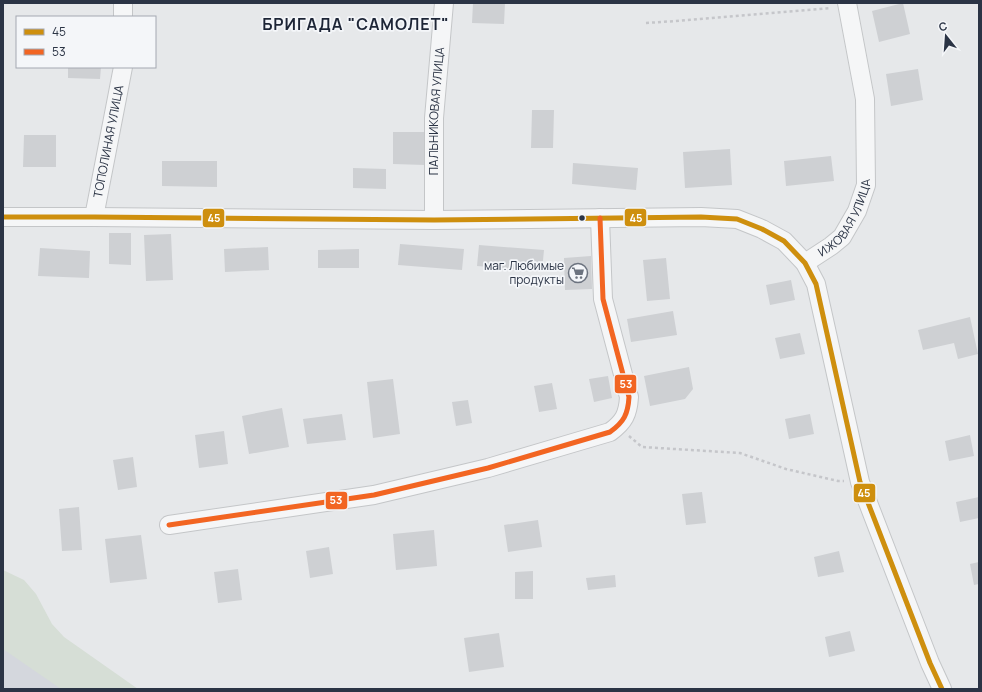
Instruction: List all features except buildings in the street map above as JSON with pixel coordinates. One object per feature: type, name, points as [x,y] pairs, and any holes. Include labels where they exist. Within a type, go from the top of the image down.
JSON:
[{"type":"street","points":[[123,3],[123,16]]},
{"type":"street","name":"ПАЛЬНИКОВАЯ УЛИЦА","points":[[434,220],[434,118],[444,3]]},
{"type":"street","name":"ИЖОВАЯ УЛИЦА","points":[[847,5],[865,99],[866,185],[857,211],[842,236],[831,246],[805,263],[816,284],[860,482],[930,663],[942,689]]},
{"type":"street","name":"ТОПОЛИНАЯ УЛИЦА","points":[[94,217],[123,68]]},
{"type":"street","points":[[3,217],[434,220],[701,217],[737,219],[762,229],[784,241],[805,263]]},
{"type":"street","points":[[169,525],[374,495],[496,466],[610,432],[617,427],[628,409],[629,397],[603,299],[600,218]]},
{"type":"path","points":[[646,23],[830,8],[847,5]]},
{"type":"path","points":[[620,423],[626,433],[642,447],[740,453],[793,470],[838,481],[860,482]]},
{"type":"shaded area","points":[[3,570],[24,580],[36,594],[52,624],[64,637],[138,689],[61,689],[3,649]]},
{"type":"shaded area","points":[[3,612],[114,689],[3,689]]},
{"type":"transit line","name":"45","points":[[3,217],[434,220],[701,217],[737,219],[762,229],[784,241],[805,263],[816,284],[860,482],[930,663],[942,689]]},
{"type":"transit line","name":"53","points":[[169,525],[374,495],[488,468],[610,432],[622,421],[628,408],[629,397],[603,299],[600,218]]},
{"type":"place","name":"маг. Любимые продукты","points":[[578,273]]},
{"type":"district","name":"БРИГАДА \"САМОЛЕТ\"","points":[[356,24]]}]
